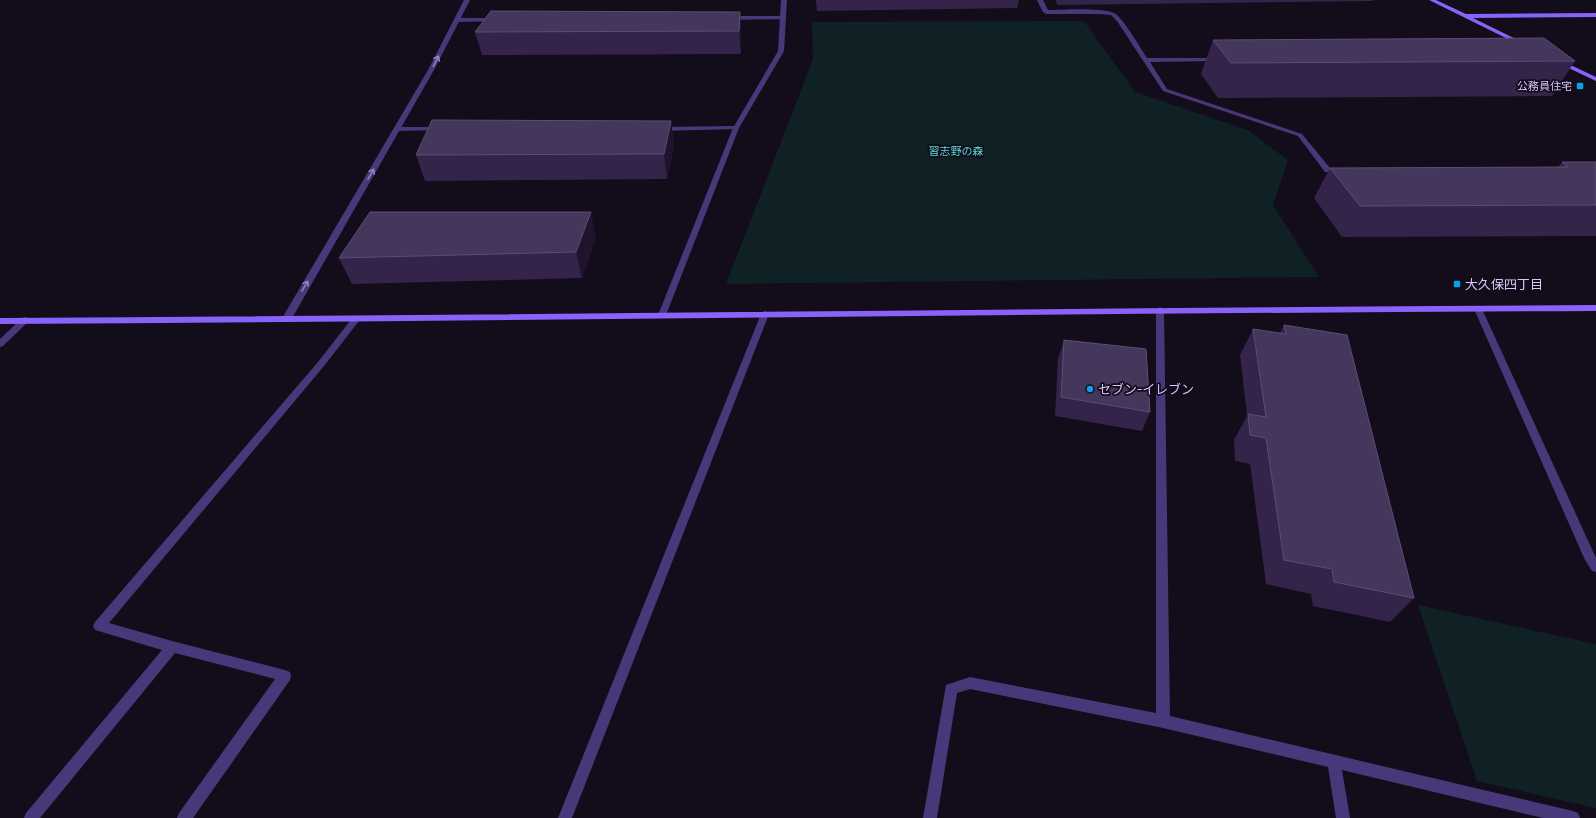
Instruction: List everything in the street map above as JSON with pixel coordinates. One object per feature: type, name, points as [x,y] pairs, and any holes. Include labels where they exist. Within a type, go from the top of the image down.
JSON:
[{"type":"street","points":[[286,320],[431,70],[467,0]]},
{"type":"street","points":[[662,314],[736,128],[781,51],[784,0]]},
{"type":"street","points":[[1040,0],[1046,12],[1100,12],[1113,14],[1119,20],[1165,90],[1300,135],[1328,170],[1352,170]]},
{"type":"street","points":[[1432,0],[1527,47]]},
{"type":"street","points":[[1464,16],[1596,15]]},
{"type":"street","points":[[720,18],[784,18]]},
{"type":"street","points":[[457,20],[505,20]]},
{"type":"street","points":[[1145,60],[1224,59]]},
{"type":"street","points":[[1555,60],[1596,79]]},
{"type":"street","points":[[650,128],[736,128]]},
{"type":"street","points":[[397,129],[452,129]]},
{"type":"street","points":[[1478,308],[1591,560],[1596,567]]},
{"type":"street","points":[[0,320],[286,320],[662,314],[1596,308]]},
{"type":"street","points":[[1160,310],[1163,721]]},
{"type":"street","points":[[565,818],[765,314]]},
{"type":"street","points":[[184,818],[285,676],[172,647],[99,626],[316,370],[356,319]]},
{"type":"street","points":[[0,344],[25,320]]},
{"type":"street","points":[[31,818],[172,647]]},
{"type":"street","points":[[930,818],[951,689],[970,683],[1163,721],[1573,818]]},
{"type":"street","points":[[1334,762],[1343,818]]},
{"type":"green space","name":"習志野の森","points":[[1084,21],[1135,92],[1248,130],[1288,160],[1273,205],[1319,277],[726,284],[813,59],[812,22]]},
{"type":"green space","points":[[1418,605],[1596,644],[1596,808],[1477,781]]},
{"type":"building","points":[[491,11],[740,12],[739,31],[475,32]]},
{"type":"building","points":[[1544,38],[1575,61],[1231,63],[1213,40]]},
{"type":"building","points":[[432,120],[671,121],[664,154],[416,155]]},
{"type":"building","points":[[1562,162],[1596,162],[1596,205],[1360,206],[1330,168],[1568,167]]},
{"type":"building","points":[[370,212],[591,212],[576,252],[339,258]]},
{"type":"building","points":[[1284,325],[1347,335],[1414,598],[1334,582],[1332,569],[1284,560],[1266,438],[1250,435],[1248,414],[1266,417],[1253,329],[1286,334]]},
{"type":"building","points":[[1064,340],[1146,349],[1150,412],[1061,397]]},
{"type":"place","name":"公務員住宅","points":[[1580,86]]},
{"type":"place","name":"大久保四丁目","points":[[1457,284]]},
{"type":"place","name":"セブン-イレブン","points":[[1090,389]]}]
